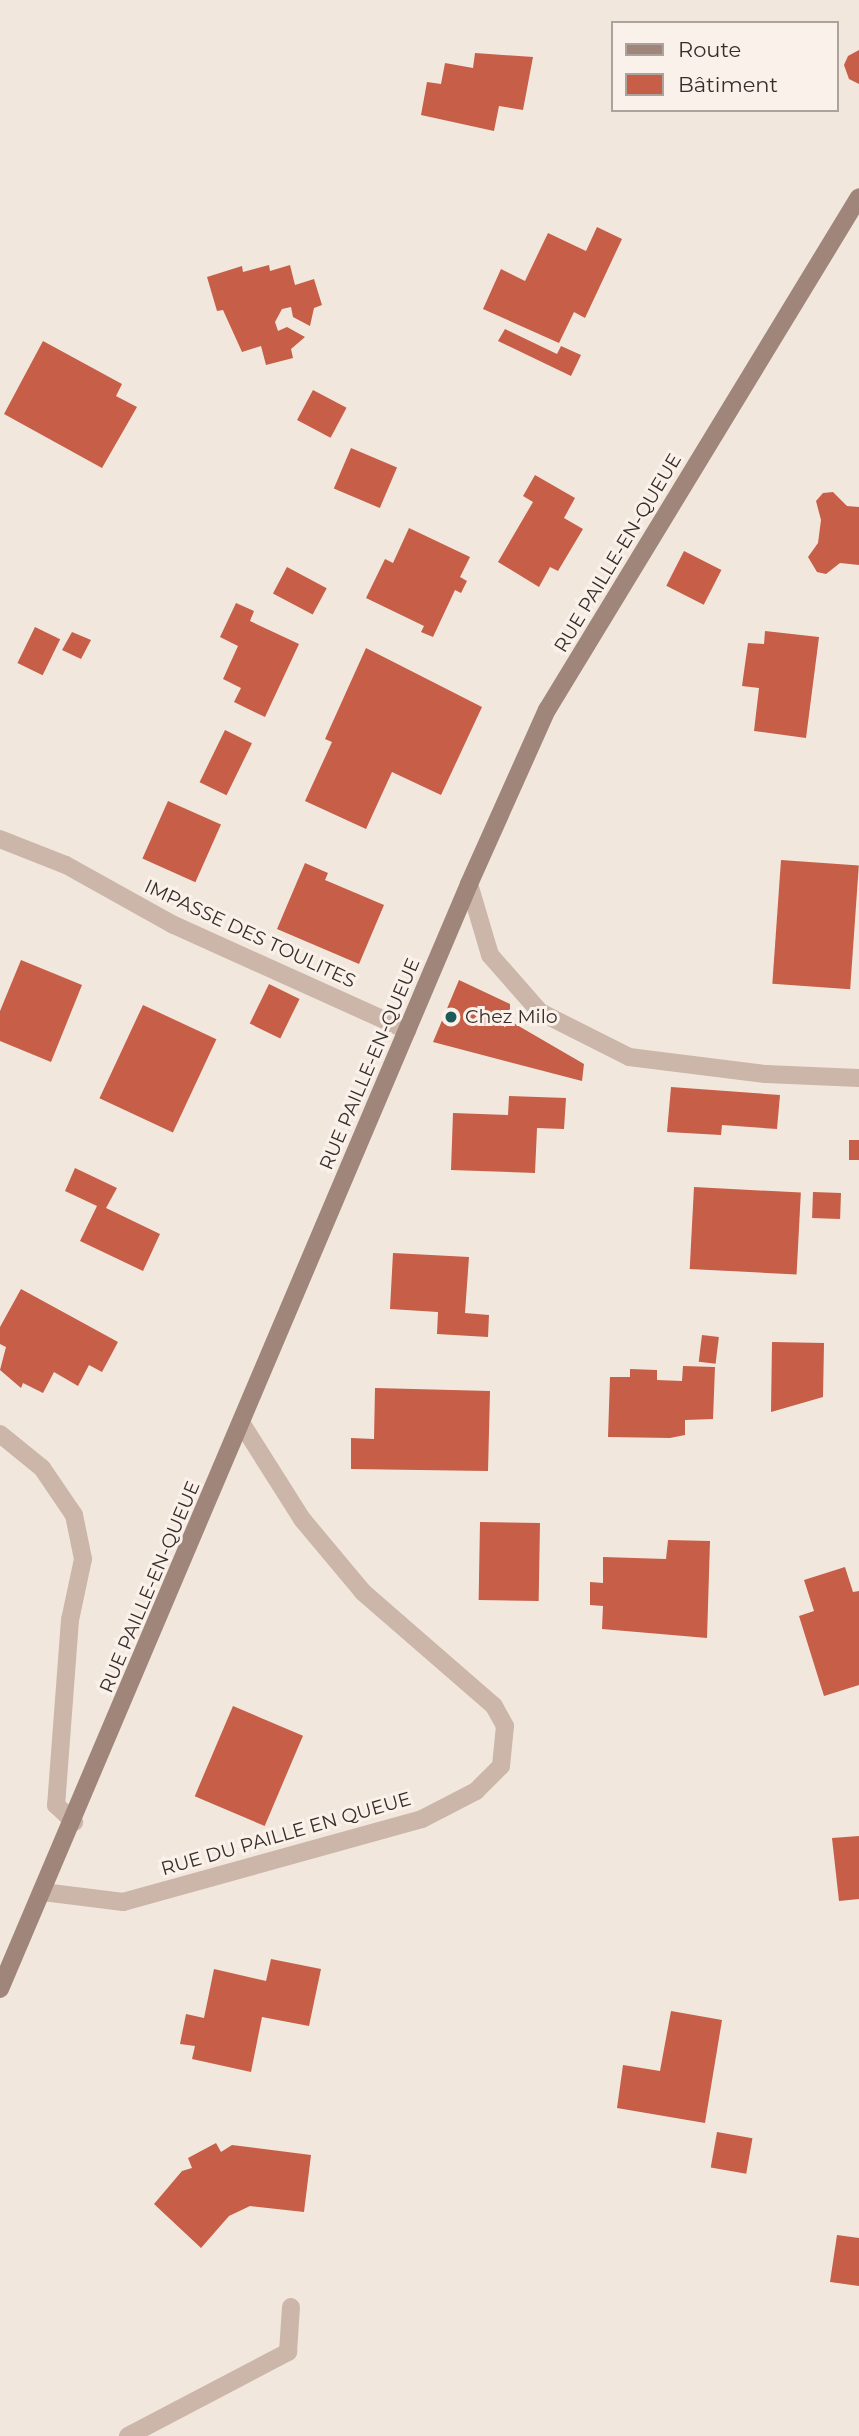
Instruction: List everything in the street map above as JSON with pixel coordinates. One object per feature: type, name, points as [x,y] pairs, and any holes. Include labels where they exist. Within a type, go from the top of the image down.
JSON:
[{"type":"main road","name":"RUE PAILLE-EN-QUEUE","points":[[3,1977],[74,1822],[469,884],[547,710],[859,197]]},
{"type":"street","name":"IMPASSE DES TOULITES","points":[[0,839],[66,864],[174,925],[407,1030]]},
{"type":"street","points":[[469,884],[490,955],[540,1012],[629,1058],[766,1074],[859,1077]]},
{"type":"street","name":"RUE DU PAILLE EN QUEUE","points":[[43,1892],[123,1902],[422,1819],[476,1791],[501,1766],[505,1726],[494,1706],[363,1592],[302,1519],[242,1424]]},
{"type":"street","points":[[0,1434],[42,1468],[74,1515],[83,1559],[70,1620],[56,1805],[74,1822]]},
{"type":"street","points":[[128,2436],[288,2352],[291,2307]]},
{"type":"building","points":[[859,50],[859,84],[849,79],[844,65],[848,56]]},
{"type":"building","points":[[475,53],[533,57],[523,110],[499,106],[494,131],[421,115],[427,82],[441,84],[445,63],[473,68]]},
{"type":"building","points":[[597,227],[622,239],[585,318],[574,312],[559,343],[483,309],[501,269],[525,281],[548,233],[586,251]]},
{"type":"building","points":[[269,265],[270,271],[290,265],[295,285],[314,279],[322,305],[314,308],[310,326],[293,317],[291,307],[282,309],[275,322],[278,331],[287,327],[305,337],[291,349],[293,358],[266,365],[261,346],[242,352],[223,310],[217,311],[207,277],[242,266],[243,272]]},
{"type":"building","points":[[505,329],[557,354],[561,346],[581,355],[571,376],[498,341]]},
{"type":"building","points":[[43,341],[122,384],[116,396],[137,407],[102,468],[4,414]]},
{"type":"building","points":[[313,390],[347,408],[331,438],[297,420]]},
{"type":"building","points":[[351,448],[397,468],[380,508],[334,489]]},
{"type":"building","points":[[535,475],[575,498],[564,518],[583,529],[558,571],[550,567],[539,587],[498,562],[533,502],[523,496]]},
{"type":"building","points":[[833,492],[847,506],[859,507],[859,565],[840,563],[826,574],[817,572],[808,557],[818,543],[821,520],[816,501],[823,493]]},
{"type":"building","points":[[409,528],[470,557],[460,577],[467,581],[461,593],[455,590],[433,637],[421,632],[424,626],[366,598],[385,559],[393,563]]},
{"type":"building","points":[[684,551],[721,570],[704,605],[666,586]]},
{"type":"building","points":[[287,567],[327,588],[313,615],[273,593]]},
{"type":"building","points":[[236,603],[254,611],[250,621],[299,644],[265,717],[234,702],[241,688],[223,679],[238,646],[220,637]]},
{"type":"building","points":[[35,627],[60,639],[43,675],[17,663]]},
{"type":"building","points":[[765,631],[819,637],[806,738],[754,731],[759,688],[742,686],[748,643],[764,644]]},
{"type":"building","points":[[72,632],[91,640],[81,659],[62,650]]},
{"type":"building","points":[[366,648],[482,707],[441,795],[392,772],[366,829],[305,801],[332,742],[325,739]]},
{"type":"building","points":[[225,730],[252,743],[227,795],[200,782]]},
{"type":"building","points":[[168,801],[221,825],[195,882],[142,859]]},
{"type":"building","points":[[781,860],[859,865],[850,989],[772,984]]},
{"type":"building","points":[[305,863],[328,873],[325,880],[384,905],[359,964],[277,929]]},
{"type":"building","points":[[21,960],[82,985],[51,1062],[0,1041],[0,1011]]},
{"type":"building","points":[[459,980],[510,1004],[510,1021],[584,1064],[582,1081],[433,1042]]},
{"type":"building","points":[[269,984],[300,999],[280,1038],[250,1024]]},
{"type":"building","points":[[143,1005],[216,1039],[173,1133],[99,1098]]},
{"type":"building","points":[[671,1087],[780,1095],[777,1129],[722,1125],[721,1135],[667,1132]]},
{"type":"building","points":[[509,1096],[566,1098],[564,1129],[537,1128],[535,1173],[451,1170],[453,1113],[508,1115]]},
{"type":"building","points":[[849,1140],[859,1140],[859,1160],[849,1160]]},
{"type":"building","points":[[75,1168],[117,1188],[106,1208],[160,1234],[143,1271],[80,1241],[97,1206],[65,1191]]},
{"type":"building","points":[[694,1187],[801,1193],[797,1274],[690,1269]]},
{"type":"building","points":[[813,1192],[841,1193],[840,1219],[812,1218]]},
{"type":"building","points":[[393,1253],[469,1257],[465,1313],[489,1315],[488,1337],[437,1334],[438,1312],[390,1309]]},
{"type":"building","points":[[21,1289],[118,1342],[102,1372],[89,1365],[78,1386],[54,1372],[43,1393],[23,1383],[21,1388],[0,1370],[6,1347],[0,1344],[0,1327]]},
{"type":"building","points":[[702,1335],[719,1337],[716,1364],[699,1362]]},
{"type":"building","points":[[772,1342],[824,1343],[823,1397],[771,1412]]},
{"type":"building","points":[[683,1366],[715,1367],[713,1419],[685,1420],[685,1435],[670,1438],[608,1437],[610,1377],[630,1377],[630,1369],[657,1370],[657,1380],[682,1381]]},
{"type":"building","points":[[375,1388],[490,1391],[488,1471],[351,1469],[351,1438],[374,1439]]},
{"type":"building","points":[[480,1522],[540,1523],[539,1601],[479,1600]]},
{"type":"building","points":[[668,1540],[710,1541],[707,1638],[602,1629],[603,1606],[590,1605],[590,1582],[603,1583],[603,1557],[666,1559]]},
{"type":"building","points":[[845,1567],[853,1592],[859,1591],[859,1685],[824,1696],[799,1616],[814,1611],[804,1580]]},
{"type":"building","points":[[233,1706],[303,1736],[265,1826],[195,1796]]},
{"type":"building","points":[[859,1836],[859,1899],[839,1901],[832,1838]]},
{"type":"building","points":[[271,1959],[321,1969],[309,2026],[262,2017],[251,2072],[192,2059],[195,2046],[180,2044],[186,2014],[204,2018],[214,1969],[266,1981]]},
{"type":"building","points":[[671,2011],[722,2020],[705,2123],[617,2108],[623,2065],[660,2071]]},
{"type":"building","points":[[717,2132],[752,2138],[746,2174],[711,2167]]},
{"type":"building","points":[[216,2143],[221,2152],[232,2145],[311,2155],[304,2212],[250,2206],[229,2216],[201,2248],[154,2204],[182,2171],[192,2168],[188,2158]]},
{"type":"building","points":[[837,2235],[859,2238],[859,2286],[830,2282]]},
{"type":"place","name":"Chez Milo","points":[[451,1017]]}]
